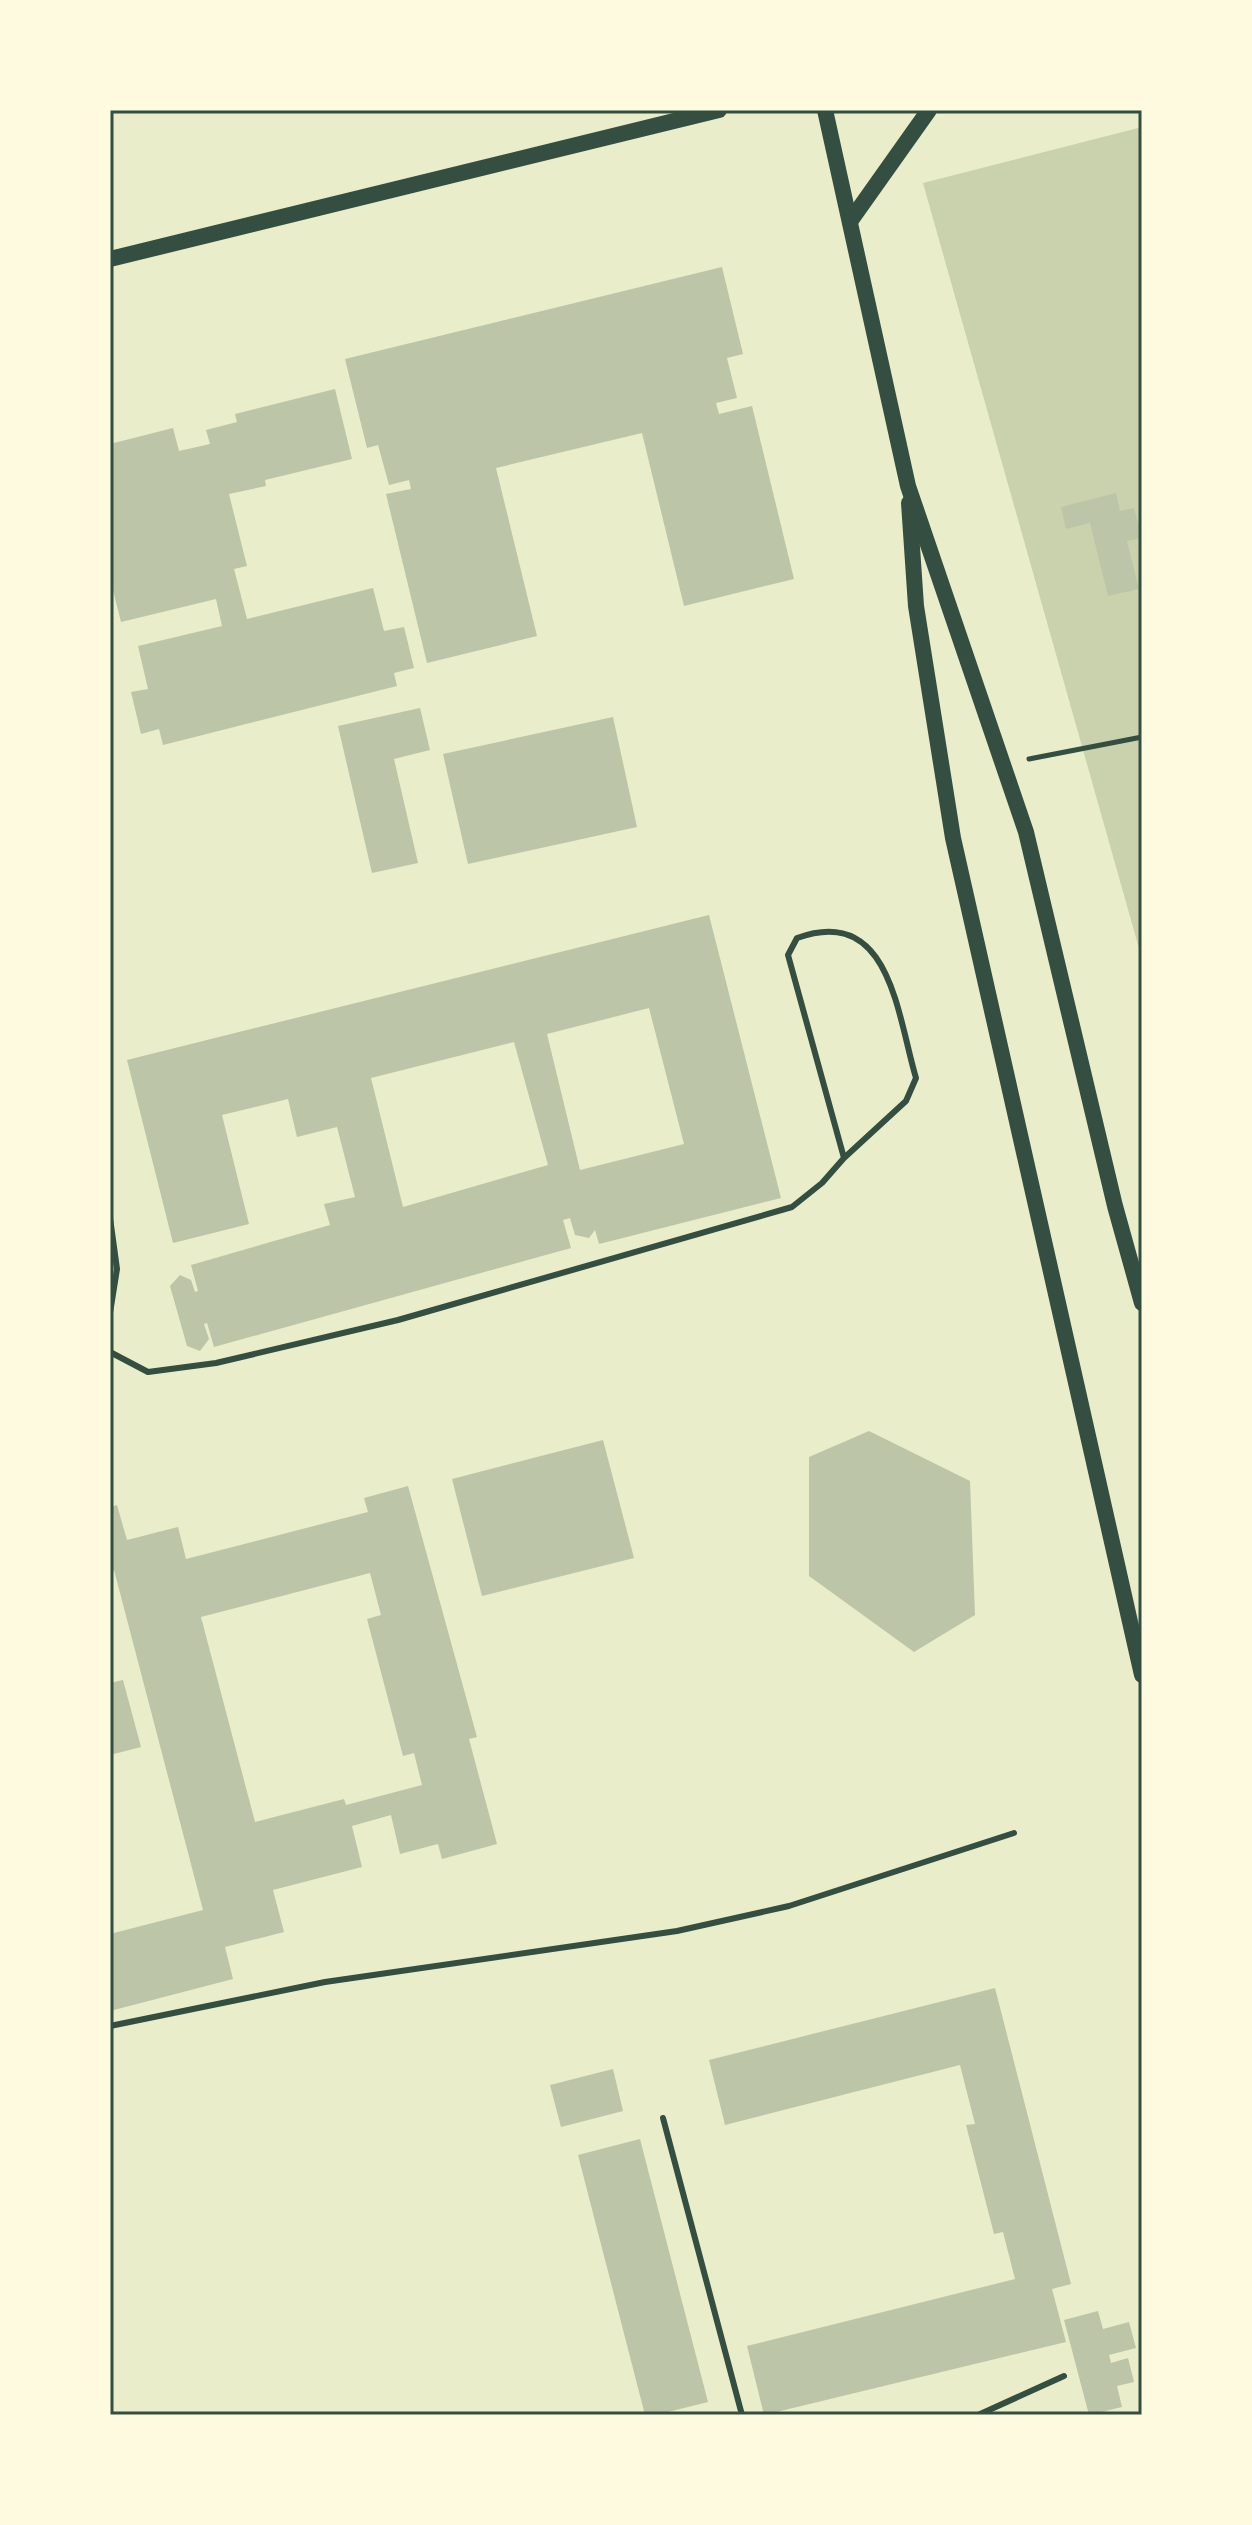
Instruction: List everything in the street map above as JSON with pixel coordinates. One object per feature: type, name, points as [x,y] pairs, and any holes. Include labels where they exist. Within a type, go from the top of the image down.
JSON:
[{"type":"main road","points":[[110,259],[719,110]]},
{"type":"main road","points":[[825,110],[908,486],[916,606],[953,838],[1142,1675]]},
{"type":"main road","points":[[851,220],[929,110]]},
{"type":"main road","points":[[908,486],[950,599],[1001,764],[1026,832],[1115,1206],[1142,1303]]},
{"type":"lane","points":[[110,1352],[148,1372],[216,1363],[398,1320],[792,1207],[822,1183],[844,1158],[906,1101],[916,1078],[882,961],[859,937],[822,929],[797,938],[788,955],[844,1158]]},
{"type":"lane","points":[[110,1218],[117,1269],[110,1313]]},
{"type":"lane","points":[[110,2026],[325,1982],[677,1931],[789,1906],[1014,1833]]},
{"type":"lane","points":[[663,2118],[742,2415]]},
{"type":"lane","points":[[978,2415],[1064,2376]]},
{"type":"path","points":[[1001,764],[1142,737]]},
{"type":"green space","points":[[1142,127],[1142,959],[923,183]]},
{"type":"building","points":[[722,267],[743,354],[727,358],[737,398],[716,403],[719,414],[752,406],[794,579],[684,606],[642,433],[496,468],[537,636],[427,663],[386,494],[411,489],[409,480],[389,485],[378,445],[367,448],[345,359]]},
{"type":"building","points":[[335,389],[352,459],[265,480],[266,486],[229,494],[247,566],[234,569],[247,619],[373,588],[384,631],[404,627],[414,668],[394,673],[397,686],[163,745],[159,729],[141,734],[131,692],[148,689],[138,646],[222,626],[216,599],[121,622],[110,578],[110,444],[173,428],[179,451],[210,444],[206,430],[237,422],[235,414]]},
{"type":"building","points":[[1116,493],[1120,511],[1134,508],[1142,538],[1127,541],[1139,589],[1108,596],[1090,523],[1066,529],[1061,507]]},
{"type":"building","points":[[420,708],[430,750],[394,759],[418,863],[372,873],[338,726]]},
{"type":"building","points":[[613,717],[637,827],[468,864],[443,754]]},
{"type":"building","points":[[709,915],[781,1198],[599,1244],[595,1230],[589,1238],[575,1235],[570,1218],[563,1220],[571,1248],[214,1347],[207,1323],[204,1324],[209,1339],[200,1351],[187,1346],[170,1286],[180,1275],[191,1280],[195,1292],[198,1291],[191,1265],[330,1225],[324,1204],[355,1197],[337,1127],[297,1137],[288,1099],[222,1115],[249,1224],[173,1243],[127,1060]],"holes":[[[649,1008],[684,1144],[580,1170],[547,1034]],[[514,1042],[548,1165],[403,1207],[371,1078]]]},
{"type":"building","points":[[869,1431],[970,1481],[975,1615],[914,1652],[809,1576],[809,1457]]},
{"type":"building","points":[[603,1440],[634,1558],[482,1596],[452,1479]]},
{"type":"building","points":[[408,1486],[477,1737],[469,1739],[497,1844],[442,1859],[438,1844],[400,1854],[391,1815],[352,1826],[362,1867],[273,1890],[284,1932],[225,1947],[233,1979],[110,2011],[110,1934],[203,1910],[114,1570],[110,1571],[110,1507],[117,1505],[127,1540],[178,1527],[186,1559],[368,1512],[364,1498]],"holes":[[[370,1573],[381,1615],[367,1619],[403,1756],[414,1753],[422,1785],[346,1805],[344,1799],[255,1822],[201,1617]]]},
{"type":"building","points":[[123,1680],[141,1747],[110,1755],[110,1683]]},
{"type":"building","points":[[995,1988],[1071,2284],[1052,2289],[1066,2342],[764,2415],[747,2346],[1015,2279],[1003,2232],[994,2234],[966,2125],[975,2124],[960,2065],[725,2125],[709,2060]]},
{"type":"building","points":[[613,2069],[623,2111],[561,2127],[550,2085]]},
{"type":"building","points":[[640,2139],[708,2402],[656,2415],[645,2415],[578,2155]]},
{"type":"building","points":[[1098,2311],[1103,2329],[1129,2322],[1136,2348],[1109,2355],[1111,2363],[1128,2358],[1134,2382],[1117,2386],[1122,2407],[1089,2415],[1064,2320]]}]
